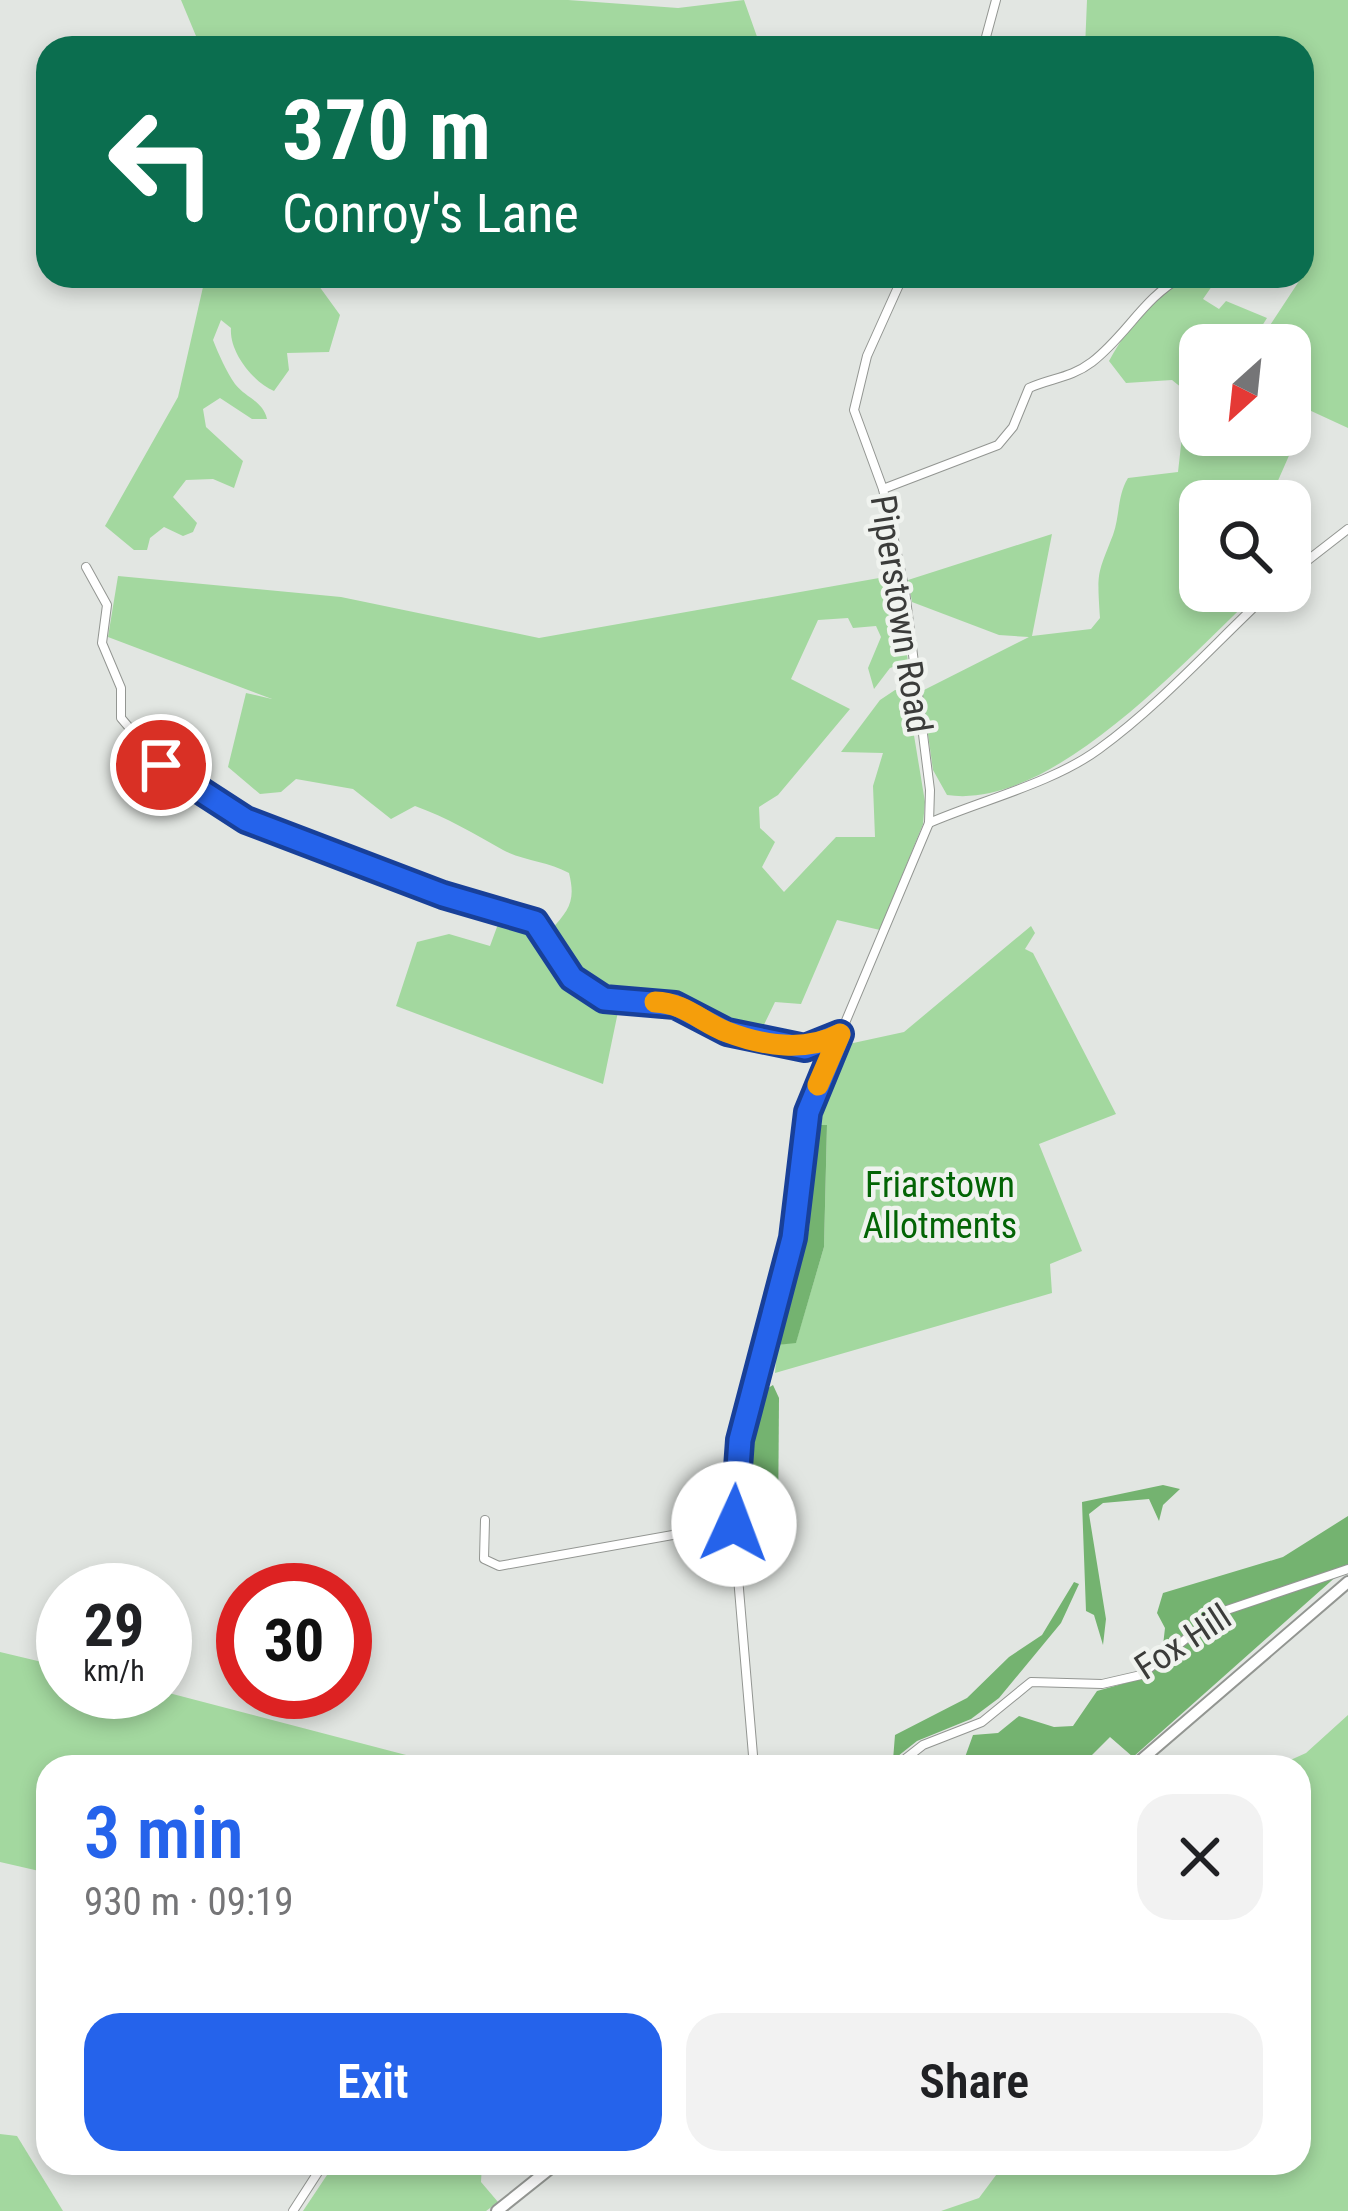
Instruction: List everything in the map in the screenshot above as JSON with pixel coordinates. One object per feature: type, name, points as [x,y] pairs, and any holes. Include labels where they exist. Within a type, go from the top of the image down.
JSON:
[{"type":"main road","points":[[1147,1755],[1348,1582]]},
{"type":"main road","points":[[496,2211],[542,2175]]},
{"type":"street","points":[[986,36],[996,0]]},
{"type":"street","name":"Piperstown Road","points":[[899,288],[855,394],[856,428],[883,489],[904,591],[930,790],[929,823]]},
{"type":"street","points":[[883,489],[998,445],[1013,427],[1029,388],[1058,381],[1090,364],[1138,308],[1167,288]]},
{"type":"street","points":[[1311,558],[1348,529]]},
{"type":"street","points":[[86,567],[107,605],[102,643],[121,688],[124,725],[161,765],[227,812],[443,895],[535,922],[572,978],[604,999],[675,1005],[727,1032],[805,1048],[840,1034]]},
{"type":"street","points":[[753,1755],[734,1524],[740,1440],[793,1238],[808,1112],[929,823],[1034,783],[1100,749],[1248,612]]},
{"type":"street","points":[[485,1520],[484,1559],[499,1566],[734,1524]]},
{"type":"street","name":"Fox Hill","points":[[910,1755],[923,1745],[982,1722],[1031,1682],[1102,1684],[1141,1676],[1218,1613],[1348,1569]]},
{"type":"street","points":[[293,2211],[316,2175]]},
{"type":"green space","points":[[181,0],[568,0],[678,8],[744,0],[757,36],[196,36]]},
{"type":"green space","points":[[1087,0],[1348,0],[1348,428],[1311,411],[1311,324],[1271,324],[1294,288],[1314,288],[1314,36],[1086,36]]},
{"type":"green space","points":[[203,288],[320,288],[340,315],[329,352],[287,353],[289,370],[274,391],[244,365],[231,328],[221,320],[213,340],[220,357],[235,384],[262,408],[267,419],[252,419],[220,398],[203,409],[206,427],[243,461],[234,488],[213,479],[186,480],[173,497],[197,523],[193,532],[183,536],[164,527],[150,538],[147,550],[134,550],[105,526],[178,397]]},
{"type":"green space","points":[[1173,288],[1211,288],[1203,299],[1219,309],[1226,301],[1267,318],[1263,324],[1179,324],[1179,386],[1172,380],[1126,383],[1109,361],[1141,315]]},
{"type":"green space","points":[[1180,456],[1289,456],[1278,480],[1179,480],[1179,612],[1237,612],[1157,689],[1073,755],[1030,779],[988,794],[947,795],[933,770],[922,691],[1029,637],[999,635],[912,602],[908,580],[1052,534],[1032,636],[1091,629],[1100,618],[1099,574],[1128,478],[1178,472]]},
{"type":"green space","points":[[896,575],[908,662],[890,668],[874,689],[868,668],[881,637],[876,626],[853,628],[848,618],[818,620],[791,679],[850,709],[778,795],[759,807],[760,828],[775,842],[762,867],[784,892],[836,837],[875,837],[873,786],[883,753],[841,752],[880,700],[895,690],[907,693],[925,802],[923,824],[880,930],[837,920],[801,1004],[775,1002],[759,1035],[680,1002],[618,998],[581,978],[563,956],[551,930],[571,898],[569,873],[561,869],[511,854],[415,806],[391,819],[353,789],[296,779],[281,792],[260,794],[228,767],[246,693],[272,699],[108,637],[118,576],[341,597],[539,638]]},
{"type":"green space","points":[[501,916],[539,930],[545,959],[551,958],[589,994],[619,1007],[603,1084],[396,1006],[417,942],[449,934],[490,946]]},
{"type":"green space","name":"Friarstown Allotments","points":[[1031,926],[1035,933],[1025,949],[1033,953],[1116,1114],[1039,1144],[1082,1251],[1050,1264],[1052,1293],[775,1373],[777,1345],[796,1342],[824,1247],[827,1126],[815,1125],[815,1115],[844,1045],[904,1032]]},
{"type":"green space","points":[[815,1125],[827,1125],[824,1247],[796,1343],[777,1345],[778,1321],[809,1230]]},
{"type":"green space","points":[[773,1385],[779,1398],[778,1526],[744,1526],[749,1446],[760,1393]]},
{"type":"green space","points":[[1163,1485],[1180,1489],[1163,1505],[1159,1521],[1149,1499],[1103,1503],[1089,1514],[1106,1619],[1103,1645],[1094,1615],[1086,1611],[1082,1502]]},
{"type":"green space","points":[[1348,1516],[1348,1566],[1135,1755],[1110,1737],[1092,1755],[966,1755],[973,1735],[998,1733],[1019,1716],[1054,1727],[1073,1726],[1097,1691],[1140,1679],[1161,1663],[1165,1628],[1157,1613],[1163,1593],[1283,1557]]},
{"type":"green space","points":[[1074,1582],[1079,1584],[1061,1623],[999,1698],[971,1719],[893,1755],[895,1735],[967,1698],[1009,1657],[1042,1635]]},
{"type":"green space","points":[[0,1652],[36,1661],[36,1719],[192,1719],[192,1699],[216,1705],[216,1719],[268,1719],[406,1755],[36,1755],[36,1870],[0,1862]]},
{"type":"green space","points":[[1348,1715],[1348,2211],[941,2211],[979,2198],[996,2175],[1311,2175],[1311,1755],[1302,1755]]},
{"type":"green space","points":[[0,2134],[17,2136],[36,2175],[41,2175],[63,2211],[0,2211]]},
{"type":"green space","points":[[327,2175],[481,2175],[481,2182],[498,2202],[486,2211],[303,2211]]},
{"type":"slow traffic","points":[[655,1002],[690,1010],[727,1032],[805,1048],[840,1034],[818,1085]]},
{"type":"route","points":[[161,765],[227,812],[246,820],[443,895],[535,922],[545,930],[556,959],[572,978],[604,999],[675,1005],[727,1032],[805,1048],[840,1034],[808,1112],[793,1238],[740,1440],[734,1524]]}]
